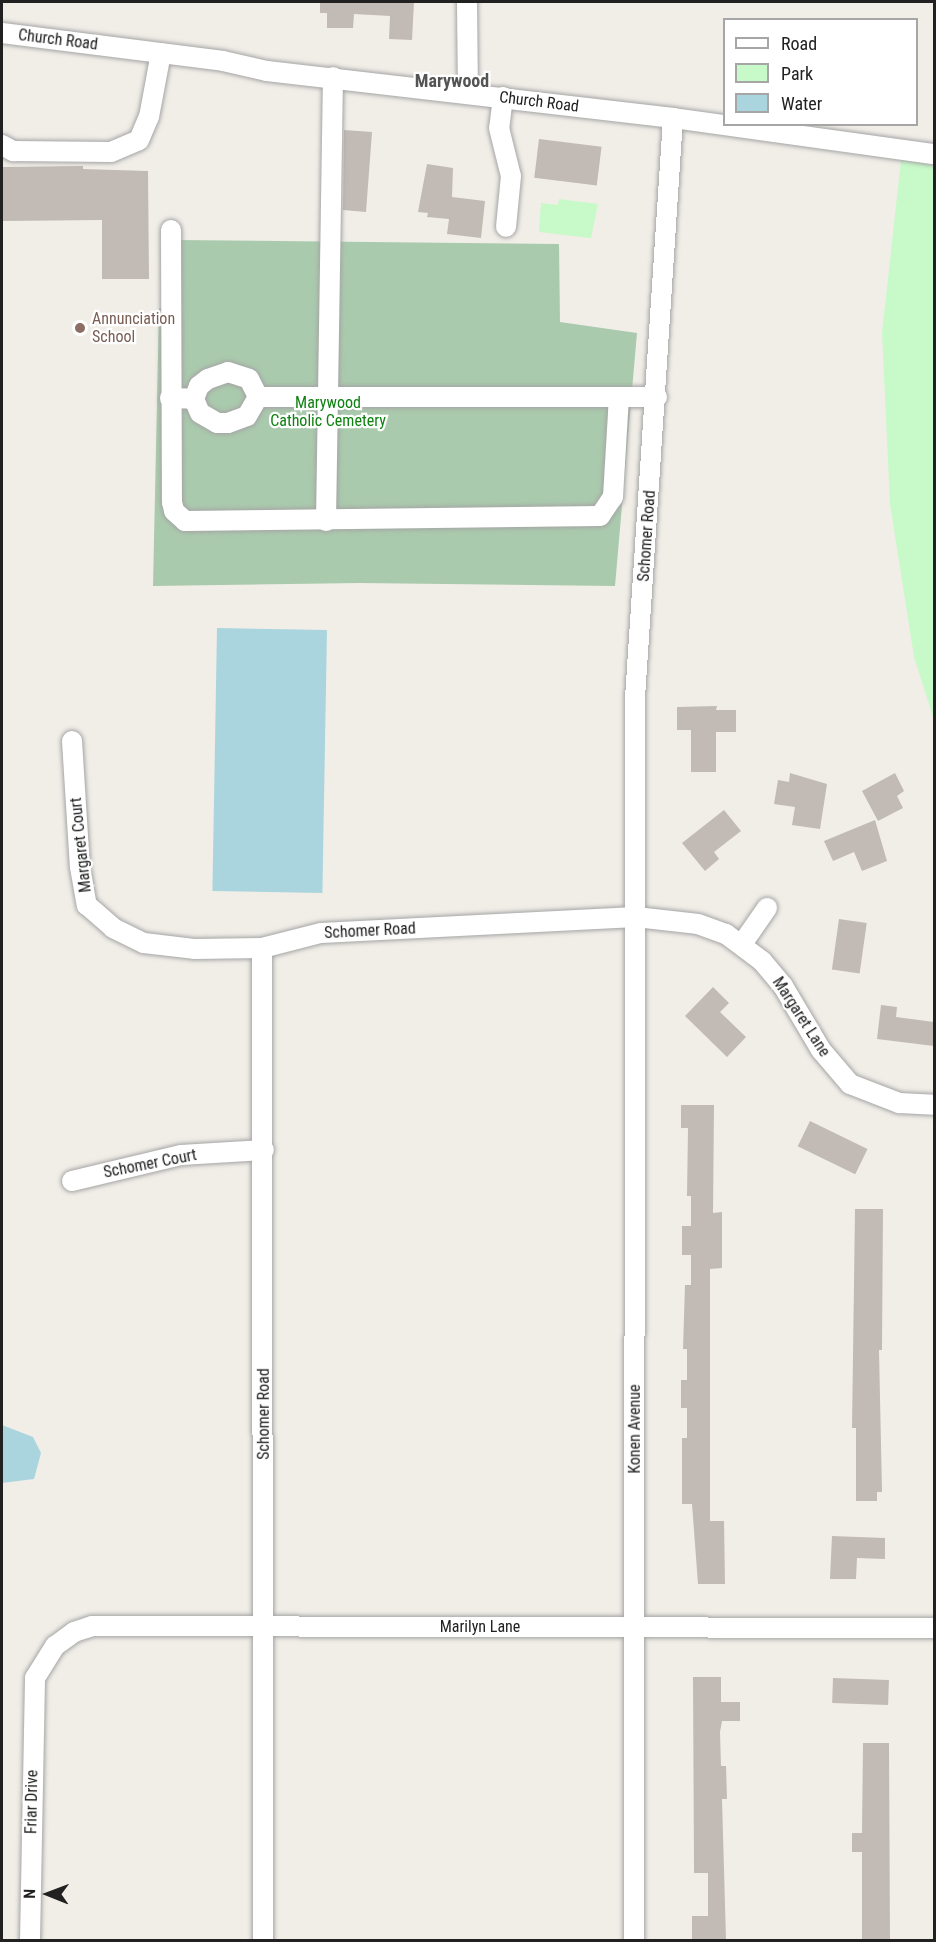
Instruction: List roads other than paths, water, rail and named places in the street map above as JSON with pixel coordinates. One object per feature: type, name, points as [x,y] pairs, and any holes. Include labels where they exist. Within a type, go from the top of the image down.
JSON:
[{"type":"street","points":[[467,2],[468,94]]},
{"type":"street","name":"Church Road","points":[[2,33],[723,125]]},
{"type":"street","points":[[2,145],[13,151],[111,152],[139,140],[149,117],[161,53]]},
{"type":"street","points":[[326,521],[326,397],[333,77]]},
{"type":"street","points":[[503,97],[499,128],[511,176],[506,227]]},
{"type":"street","name":"Schomer Road","points":[[263,1941],[262,948],[321,933],[636,917],[635,698],[657,397],[673,118]]},
{"type":"street","name":"Church Road","points":[[731,126],[934,154]]},
{"type":"street","points":[[171,230],[172,502],[178,517],[194,522],[600,516],[613,497],[619,397]]},
{"type":"street","points":[[228,372],[249,379],[258,397],[247,416],[228,423],[217,423],[200,414],[194,399],[199,386],[208,379],[228,372]]},
{"type":"street","points":[[258,397],[657,397]]},
{"type":"street","points":[[170,398],[194,399]]},
{"type":"street","name":"Margaret Court","points":[[72,741],[80,867],[87,905],[113,928],[144,943],[194,949],[262,948]]},
{"type":"street","points":[[742,944],[767,908]]},
{"type":"street","name":"Margaret Lane","points":[[636,917],[698,924],[742,944],[783,986],[821,1050],[850,1084],[899,1102],[934,1105]]},
{"type":"street","name":"Konen Avenue","points":[[634,1941],[636,917]]},
{"type":"street","name":"Schomer Court","points":[[72,1181],[180,1155],[264,1150]]},
{"type":"street","name":"Marilyn Lane","points":[[41,1664],[55,1646],[74,1632],[92,1626],[934,1629]]},
{"type":"street","name":"Friar Drive","points":[[30,1941],[33,1710],[35,1677],[41,1664]]},
{"type":"water","points":[[217,628],[327,630],[322,893],[212,891]]},
{"type":"water","points":[[2,1425],[33,1437],[41,1453],[34,1479],[2,1483]]},
{"type":"place","name":"Annunciation School","points":[[80,328]]},
{"type":"district","name":"Marywood","points":[[452,81]]},
{"type":"park label","name":"Marywood Catholic Cemetery","points":[[328,412]]}]
